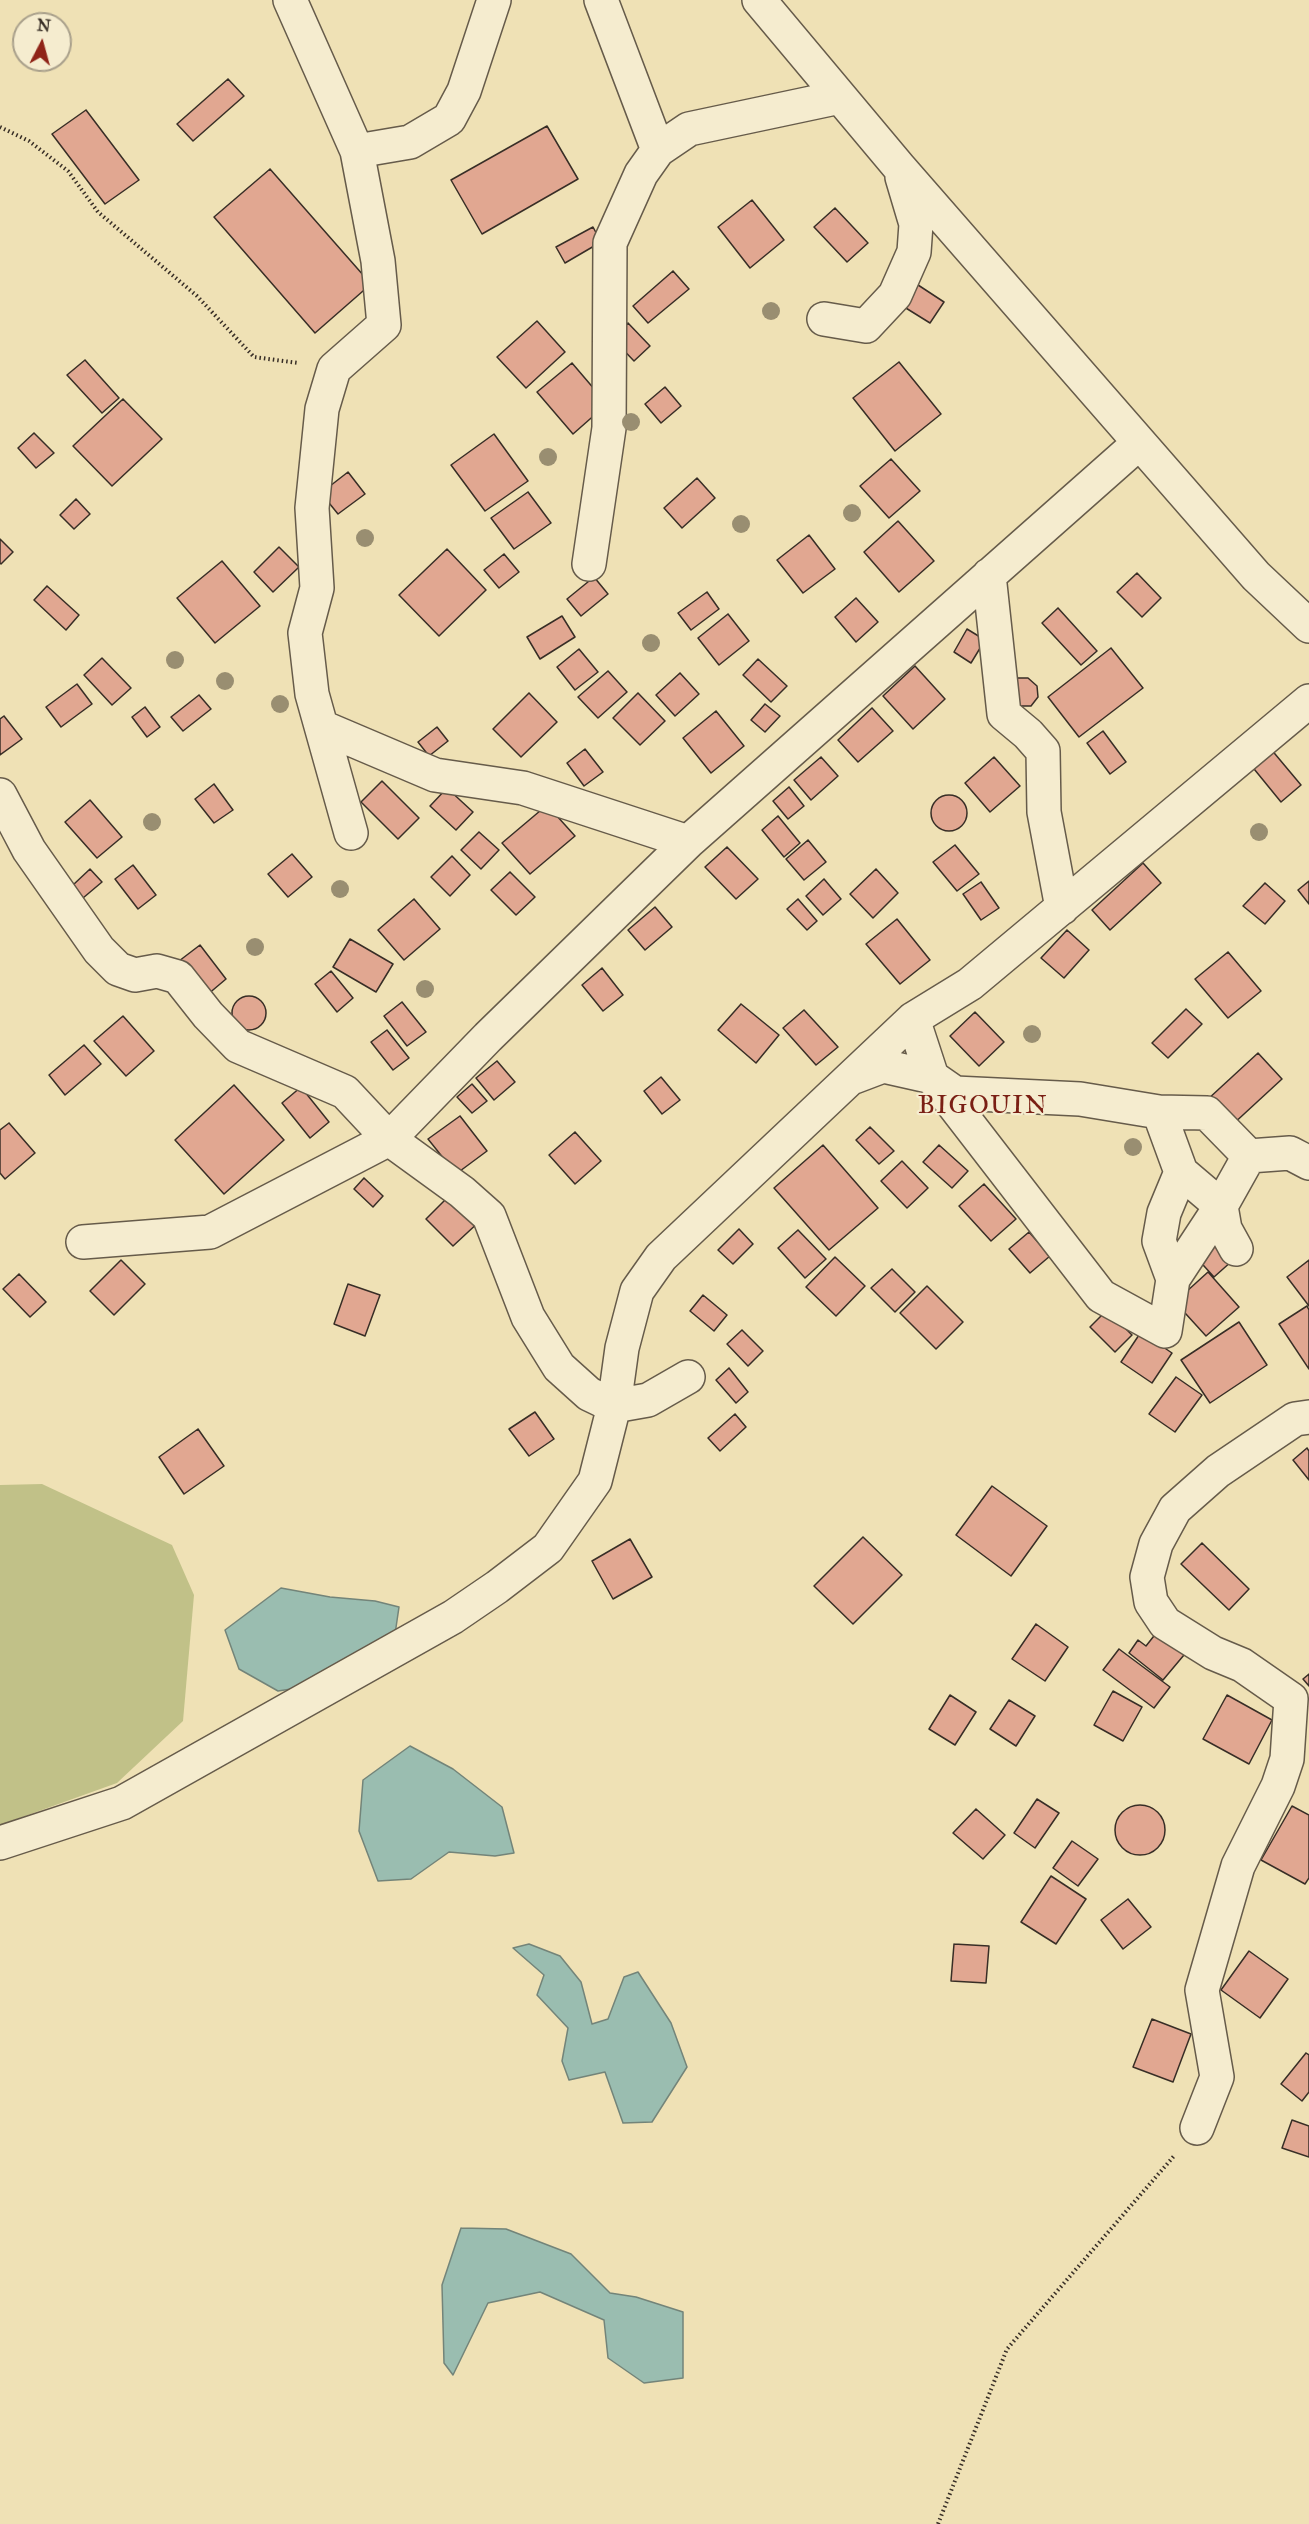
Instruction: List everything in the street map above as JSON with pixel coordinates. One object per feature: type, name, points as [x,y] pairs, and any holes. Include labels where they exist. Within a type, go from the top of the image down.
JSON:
[{"type":"street","points":[[290,0],[357,151],[378,261],[384,325],[334,369],[322,409],[312,508],[317,588],[305,633],[312,694],[351,833]]},
{"type":"street","points":[[357,151],[410,142],[449,119],[464,91],[494,0]]},
{"type":"street","points":[[601,0],[658,150]]},
{"type":"street","points":[[759,0],[898,166],[1139,443],[1256,576],[1309,626]]},
{"type":"street","points":[[590,564],[609,428],[610,243],[641,174],[658,150],[689,129],[840,96]]},
{"type":"street","points":[[824,319],[866,326],[895,295],[914,252],[916,224],[898,166]]},
{"type":"street","points":[[83,1242],[210,1232],[388,1139],[488,1037],[688,842],[1139,443]]},
{"type":"street","points":[[989,575],[1004,714],[1028,734],[1042,752],[1044,812],[1062,908]]},
{"type":"street","points":[[0,1843],[122,1803],[453,1617],[548,1548],[595,1481],[614,1406],[622,1348],[637,1292],[661,1257],[913,1018],[970,984],[1309,701]]},
{"type":"street","points":[[322,727],[435,775],[523,789],[688,842]]},
{"type":"street","points":[[0,795],[28,850],[99,950],[118,969],[135,975],[157,971],[178,977],[208,1015],[238,1046],[345,1092],[388,1139],[462,1192],[489,1216],[528,1317],[559,1367],[589,1394],[614,1406],[648,1400],[688,1377]]},
{"type":"street","points":[[913,1018],[932,1077],[1101,1296],[1165,1332],[1173,1279],[1221,1206],[1249,1156]]},
{"type":"street","points":[[852,1078],[883,1066],[932,1077],[955,1093],[1080,1099],[1159,1112],[1207,1113],[1249,1156],[1290,1153],[1309,1163]]},
{"type":"street","points":[[1159,1112],[1181,1172],[1221,1206],[1225,1229],[1236,1249]]},
{"type":"street","points":[[1173,1279],[1159,1241],[1164,1213],[1181,1172]]},
{"type":"street","points":[[1197,2128],[1217,2077],[1202,1990],[1238,1866],[1278,1786],[1287,1759],[1291,1699],[1242,1665],[1213,1653],[1165,1623],[1151,1602],[1147,1577],[1156,1544],[1175,1509],[1218,1471],[1295,1419],[1309,1417]]},
{"type":"path","points":[[0,128],[29,141],[68,171],[98,212],[197,296],[254,357],[334,369]]},
{"type":"path","points":[[938,2524],[1007,2349],[1197,2128]]},
{"type":"green space","points":[[42,1484],[172,1545],[194,1595],[183,1721],[117,1783],[0,1825],[0,1485]]},
{"type":"shaded area","points":[[281,1588],[330,1597],[375,1601],[399,1607],[394,1641],[311,1686],[278,1691],[239,1669],[225,1630]]},
{"type":"shaded area","points":[[410,1746],[453,1769],[502,1807],[514,1853],[495,1856],[449,1852],[411,1879],[378,1881],[359,1831],[363,1780]]},
{"type":"shaded area","points":[[529,1944],[560,1956],[581,1982],[592,2024],[608,2019],[624,1977],[638,1972],[671,2023],[687,2067],[652,2122],[623,2123],[605,2072],[569,2080],[562,2061],[568,2028],[537,1995],[544,1975],[513,1948]]},
{"type":"shaded area","points":[[461,2228],[506,2229],[571,2254],[610,2293],[636,2297],[683,2312],[683,2378],[644,2383],[608,2358],[604,2320],[540,2292],[488,2303],[453,2375],[444,2363],[442,2285]]},
{"type":"building","points":[[228,79],[244,96],[193,141],[177,124]]},
{"type":"building","points":[[86,110],[139,180],[105,204],[52,134]]},
{"type":"building","points":[[547,126],[578,179],[482,234],[451,180]]},
{"type":"building","points":[[270,169],[371,284],[315,333],[214,217]]},
{"type":"building","points":[[752,200],[784,240],[750,268],[718,227]]},
{"type":"building","points":[[835,208],[868,243],[847,262],[814,227]]},
{"type":"building","points":[[593,227],[601,242],[565,263],[556,247]]},
{"type":"building","points":[[673,271],[689,289],[648,323],[633,306]]},
{"type":"building","points":[[915,283],[944,302],[930,323],[901,305]]},
{"type":"building","points":[[537,321],[565,352],[526,388],[497,357]]},
{"type":"building","points":[[628,323],[650,346],[634,361],[612,338]]},
{"type":"building","points":[[85,360],[119,398],[102,413],[67,375]]},
{"type":"building","points":[[899,362],[941,414],[895,451],[853,398]]},
{"type":"building","points":[[572,363],[607,404],[573,434],[537,392]]},
{"type":"building","points":[[665,387],[681,406],[661,423],[645,404]]},
{"type":"building","points":[[123,399],[162,439],[112,486],[73,446]]},
{"type":"building","points":[[34,433],[54,453],[36,468],[18,448]]},
{"type":"building","points":[[494,434],[528,481],[485,511],[451,465]]},
{"type":"building","points":[[891,459],[920,491],[889,518],[860,486]]},
{"type":"building","points":[[348,472],[365,494],[338,514],[321,493]]},
{"type":"building","points":[[697,478],[715,498],[682,528],[664,508]]},
{"type":"building","points":[[528,492],[551,523],[514,549],[491,518]]},
{"type":"building","points":[[76,499],[90,514],[74,529],[60,515]]},
{"type":"building","points":[[898,521],[934,561],[899,592],[864,552]]},
{"type":"building","points":[[809,535],[835,569],[803,593],[777,560]]},
{"type":"building","points":[[0,539],[13,552],[1,564],[0,563]]},
{"type":"building","points":[[279,547],[299,567],[273,592],[254,572]]},
{"type":"building","points":[[447,549],[486,590],[439,636],[399,595]]},
{"type":"building","points":[[504,554],[519,572],[499,588],[484,570]]},
{"type":"building","points":[[222,561],[260,606],[215,643],[177,598]]},
{"type":"building","points":[[1137,573],[1161,598],[1142,617],[1117,592]]},
{"type":"building","points":[[594,577],[608,594],[581,616],[567,599]]},
{"type":"building","points":[[47,586],[79,615],[66,630],[34,600]]},
{"type":"building","points":[[707,592],[719,609],[691,630],[678,613]]},
{"type":"building","points":[[856,598],[878,622],[856,642],[835,617]]},
{"type":"building","points":[[1058,608],[1097,651],[1081,665],[1042,623]]},
{"type":"building","points":[[728,614],[749,641],[719,665],[698,638]]},
{"type":"building","points":[[562,616],[575,637],[540,659],[527,637]]},
{"type":"building","points":[[967,629],[985,640],[971,663],[954,652]]},
{"type":"building","points":[[1111,648],[1143,688],[1079,737],[1048,697]]},
{"type":"building","points":[[579,649],[598,672],[575,690],[557,667]]},
{"type":"building","points":[[102,658],[131,688],[112,705],[84,675]]},
{"type":"building","points":[[758,659],[787,686],[771,702],[743,675]]},
{"type":"building","points":[[915,666],[945,699],[913,729],[883,696]]},
{"type":"building","points":[[608,671],[627,692],[598,718],[578,697]]},
{"type":"building","points":[[680,673],[699,694],[675,716],[656,695]]},
{"type":"building","points":[[1017,678],[1028,678],[1037,686],[1038,697],[1031,706],[1019,706]]},
{"type":"building","points":[[77,684],[92,704],[61,727],[46,707]]},
{"type":"building","points":[[529,693],[557,722],[521,757],[493,729]]},
{"type":"building","points":[[638,693],[665,721],[640,745],[613,718]]},
{"type":"building","points":[[199,695],[211,709],[183,731],[171,717]]},
{"type":"building","points":[[765,704],[780,716],[765,732],[751,720]]},
{"type":"building","points":[[145,707],[160,727],[147,737],[132,717]]},
{"type":"building","points":[[872,708],[893,731],[858,762],[838,740]]},
{"type":"building","points":[[716,711],[744,746],[711,773],[683,738]]},
{"type":"building","points":[[4,716],[22,739],[0,755],[0,719]]},
{"type":"building","points":[[437,727],[448,741],[429,756],[418,742]]},
{"type":"building","points":[[1103,731],[1126,762],[1110,774],[1087,743]]},
{"type":"building","points":[[1270,748],[1301,785],[1281,802],[1250,764]]},
{"type":"building","points":[[585,749],[603,772],[584,786],[567,763]]},
{"type":"building","points":[[821,757],[838,776],[811,800],[794,780]]},
{"type":"building","points":[[994,757],[1020,786],[990,812],[965,783]]},
{"type":"building","points":[[382,781],[419,818],[398,839],[361,802]]},
{"type":"building","points":[[214,784],[233,810],[214,823],[195,799]]},
{"type":"building","points":[[789,787],[804,806],[788,819],[773,801]]},
{"type":"building","points":[[447,788],[473,812],[456,830],[430,806]]},
{"type":"building","points":[[949,795],[961,801],[967,813],[961,825],[949,831],[937,825],[931,813],[937,801]]},
{"type":"building","points":[[90,800],[122,837],[97,858],[65,822]]},
{"type":"building","points":[[547,805],[575,836],[530,874],[502,843]]},
{"type":"building","points":[[778,816],[800,843],[784,857],[762,830]]},
{"type":"building","points":[[479,832],[499,850],[481,869],[461,850]]},
{"type":"building","points":[[808,840],[826,862],[804,880],[786,859]]},
{"type":"building","points":[[955,845],[979,874],[957,891],[933,862]]},
{"type":"building","points":[[727,847],[758,879],[736,899],[705,867]]},
{"type":"building","points":[[292,854],[312,877],[288,897],[268,874]]},
{"type":"building","points":[[452,856],[470,875],[450,896],[431,877]]},
{"type":"building","points":[[1143,863],[1161,883],[1110,930],[1092,910]]},
{"type":"building","points":[[133,865],[156,895],[138,909],[115,879]]},
{"type":"building","points":[[90,869],[102,882],[83,898],[73,885]]},
{"type":"building","points":[[876,869],[898,893],[873,918],[850,894]]},
{"type":"building","points":[[510,872],[535,897],[516,915],[491,890]]},
{"type":"building","points":[[824,879],[841,899],[823,915],[806,896]]},
{"type":"building","points":[[1309,881],[1309,904],[1298,890]]},
{"type":"building","points":[[981,882],[999,908],[981,920],[963,894]]},
{"type":"building","points":[[1265,883],[1285,901],[1265,924],[1243,906]]},
{"type":"building","points":[[414,899],[440,929],[404,960],[378,930]]},
{"type":"building","points":[[798,899],[817,921],[807,930],[787,909]]},
{"type":"building","points":[[655,907],[672,927],[645,950],[628,930]]},
{"type":"building","points":[[897,919],[930,960],[900,984],[866,944]]},
{"type":"building","points":[[1067,930],[1089,950],[1064,978],[1041,958]]},
{"type":"building","points":[[350,939],[393,964],[376,992],[333,967]]},
{"type":"building","points":[[200,945],[226,979],[207,995],[179,961]]},
{"type":"building","points":[[1228,952],[1261,991],[1228,1018],[1195,979]]},
{"type":"building","points":[[602,968],[623,995],[603,1011],[582,985]]},
{"type":"building","points":[[331,971],[353,998],[337,1012],[315,984]]},
{"type":"building","points":[[249,996],[261,1001],[266,1013],[261,1025],[249,1030],[237,1025],[232,1013],[237,1001]]},
{"type":"building","points":[[402,1002],[426,1032],[407,1046],[384,1016]]},
{"type":"building","points":[[741,1004],[779,1035],[756,1063],[718,1030]]},
{"type":"building","points":[[1186,1009],[1202,1024],[1168,1058],[1152,1043]]},
{"type":"building","points":[[804,1010],[838,1047],[816,1065],[783,1028]]},
{"type":"building","points":[[975,1012],[1004,1042],[979,1066],[950,1036]]},
{"type":"building","points":[[123,1016],[154,1051],[126,1076],[94,1041]]},
{"type":"building","points":[[387,1030],[409,1058],[393,1070],[371,1042]]},
{"type":"building","points":[[84,1045],[101,1064],[65,1095],[49,1075]]},
{"type":"building","points":[[1258,1053],[1282,1079],[1231,1126],[1207,1100]]},
{"type":"building","points":[[497,1061],[515,1082],[494,1100],[476,1078]]},
{"type":"building","points":[[661,1077],[680,1100],[662,1114],[644,1091]]},
{"type":"building","points":[[472,1084],[487,1101],[472,1113],[457,1097]]},
{"type":"building","points":[[234,1085],[284,1140],[224,1194],[175,1140]]},
{"type":"building","points":[[301,1087],[329,1122],[310,1138],[282,1103]]},
{"type":"building","points":[[460,1116],[487,1151],[456,1174],[428,1139]]},
{"type":"building","points":[[9,1123],[35,1153],[5,1179],[0,1173],[0,1130]]},
{"type":"building","points":[[870,1127],[894,1151],[879,1164],[856,1140]]},
{"type":"building","points":[[575,1132],[601,1161],[575,1184],[549,1155]]},
{"type":"building","points":[[823,1145],[878,1208],[829,1250],[774,1188]]},
{"type":"building","points":[[939,1145],[968,1171],[952,1188],[923,1162]]},
{"type":"building","points":[[902,1161],[928,1188],[907,1208],[881,1181]]},
{"type":"building","points":[[364,1178],[383,1196],[373,1207],[354,1189]]},
{"type":"building","points":[[984,1184],[1016,1219],[991,1241],[959,1206]]},
{"type":"building","points":[[453,1192],[481,1220],[453,1246],[426,1219]]},
{"type":"building","points":[[739,1229],[753,1244],[733,1264],[718,1250]]},
{"type":"building","points":[[798,1230],[826,1259],[805,1278],[778,1248]]},
{"type":"building","points":[[1029,1232],[1050,1256],[1030,1273],[1009,1249]]},
{"type":"building","points":[[1212,1239],[1232,1261],[1214,1277],[1194,1255]]},
{"type":"building","points":[[835,1257],[865,1286],[836,1316],[806,1287]]},
{"type":"building","points":[[121,1260],[145,1284],[114,1315],[90,1291]]},
{"type":"building","points":[[1309,1260],[1309,1306],[1287,1277]]},
{"type":"building","points":[[892,1269],[915,1292],[895,1312],[871,1288]]},
{"type":"building","points":[[1208,1272],[1239,1307],[1206,1336],[1175,1302]]},
{"type":"building","points":[[19,1274],[46,1302],[30,1317],[3,1289]]},
{"type":"building","points":[[348,1284],[380,1295],[365,1336],[334,1324]]},
{"type":"building","points":[[927,1286],[963,1322],[936,1349],[900,1313]]},
{"type":"building","points":[[703,1295],[727,1315],[714,1331],[690,1311]]},
{"type":"building","points":[[1307,1306],[1309,1310],[1309,1369],[1279,1324]]},
{"type":"building","points":[[1107,1310],[1132,1335],[1115,1352],[1090,1327]]},
{"type":"building","points":[[1239,1322],[1267,1365],[1210,1403],[1181,1360]]},
{"type":"building","points":[[742,1330],[763,1351],[748,1366],[727,1344]]},
{"type":"building","points":[[1141,1332],[1172,1353],[1152,1383],[1121,1362]]},
{"type":"building","points":[[729,1368],[748,1392],[736,1403],[716,1380]]},
{"type":"building","points":[[1176,1377],[1202,1395],[1175,1432],[1149,1414]]},
{"type":"building","points":[[535,1412],[554,1439],[529,1456],[509,1429]]},
{"type":"building","points":[[735,1414],[746,1427],[720,1451],[708,1438]]},
{"type":"building","points":[[198,1429],[224,1466],[184,1494],[159,1457]]},
{"type":"building","points":[[1307,1448],[1309,1451],[1309,1480],[1293,1460]]},
{"type":"building","points":[[992,1486],[1047,1526],[1011,1576],[956,1535]]},
{"type":"building","points":[[863,1537],[902,1575],[853,1624],[814,1586]]},
{"type":"building","points":[[630,1539],[652,1577],[613,1599],[592,1561]]},
{"type":"building","points":[[1202,1543],[1249,1589],[1229,1610],[1181,1564]]},
{"type":"building","points":[[1036,1624],[1068,1647],[1045,1681],[1012,1659]]},
{"type":"building","points":[[1161,1627],[1189,1649],[1163,1680],[1129,1653],[1138,1640],[1146,1646]]},
{"type":"building","points":[[1119,1649],[1170,1687],[1154,1708],[1103,1670]]},
{"type":"building","points":[[1309,1674],[1309,1686],[1303,1679]]},
{"type":"building","points":[[1113,1691],[1142,1707],[1123,1741],[1094,1725]]},
{"type":"building","points":[[950,1695],[976,1712],[955,1745],[929,1729]]},
{"type":"building","points":[[1227,1695],[1272,1720],[1249,1764],[1203,1739]]},
{"type":"building","points":[[1009,1700],[1035,1716],[1016,1746],[990,1729]]},
{"type":"building","points":[[1037,1799],[1059,1813],[1035,1848],[1014,1833]]},
{"type":"building","points":[[1145,1805],[1158,1812],[1164,1820],[1164,1840],[1158,1848],[1150,1854],[1135,1855],[1122,1848],[1116,1840],[1115,1825],[1122,1812],[1130,1806]]},
{"type":"building","points":[[1292,1806],[1309,1815],[1309,1878],[1305,1884],[1261,1860]]},
{"type":"building","points":[[976,1809],[1005,1835],[983,1859],[953,1833]]},
{"type":"building","points":[[1072,1841],[1098,1859],[1078,1886],[1053,1868]]},
{"type":"building","points":[[1051,1876],[1086,1899],[1056,1944],[1021,1922]]},
{"type":"building","points":[[1128,1899],[1151,1927],[1123,1949],[1101,1920]]},
{"type":"building","points":[[954,1944],[989,1946],[986,1983],[951,1981]]},
{"type":"building","points":[[1249,1951],[1288,1979],[1260,2018],[1221,1990]]},
{"type":"building","points":[[1152,2019],[1191,2034],[1173,2082],[1133,2067]]},
{"type":"building","points":[[1306,2053],[1309,2055],[1309,2092],[1302,2101],[1281,2084]]},
{"type":"building","points":[[1292,2120],[1309,2126],[1309,2157],[1282,2148]]},
{"type":"district","name":"BIGOUIN","points":[[983,1107]]}]
